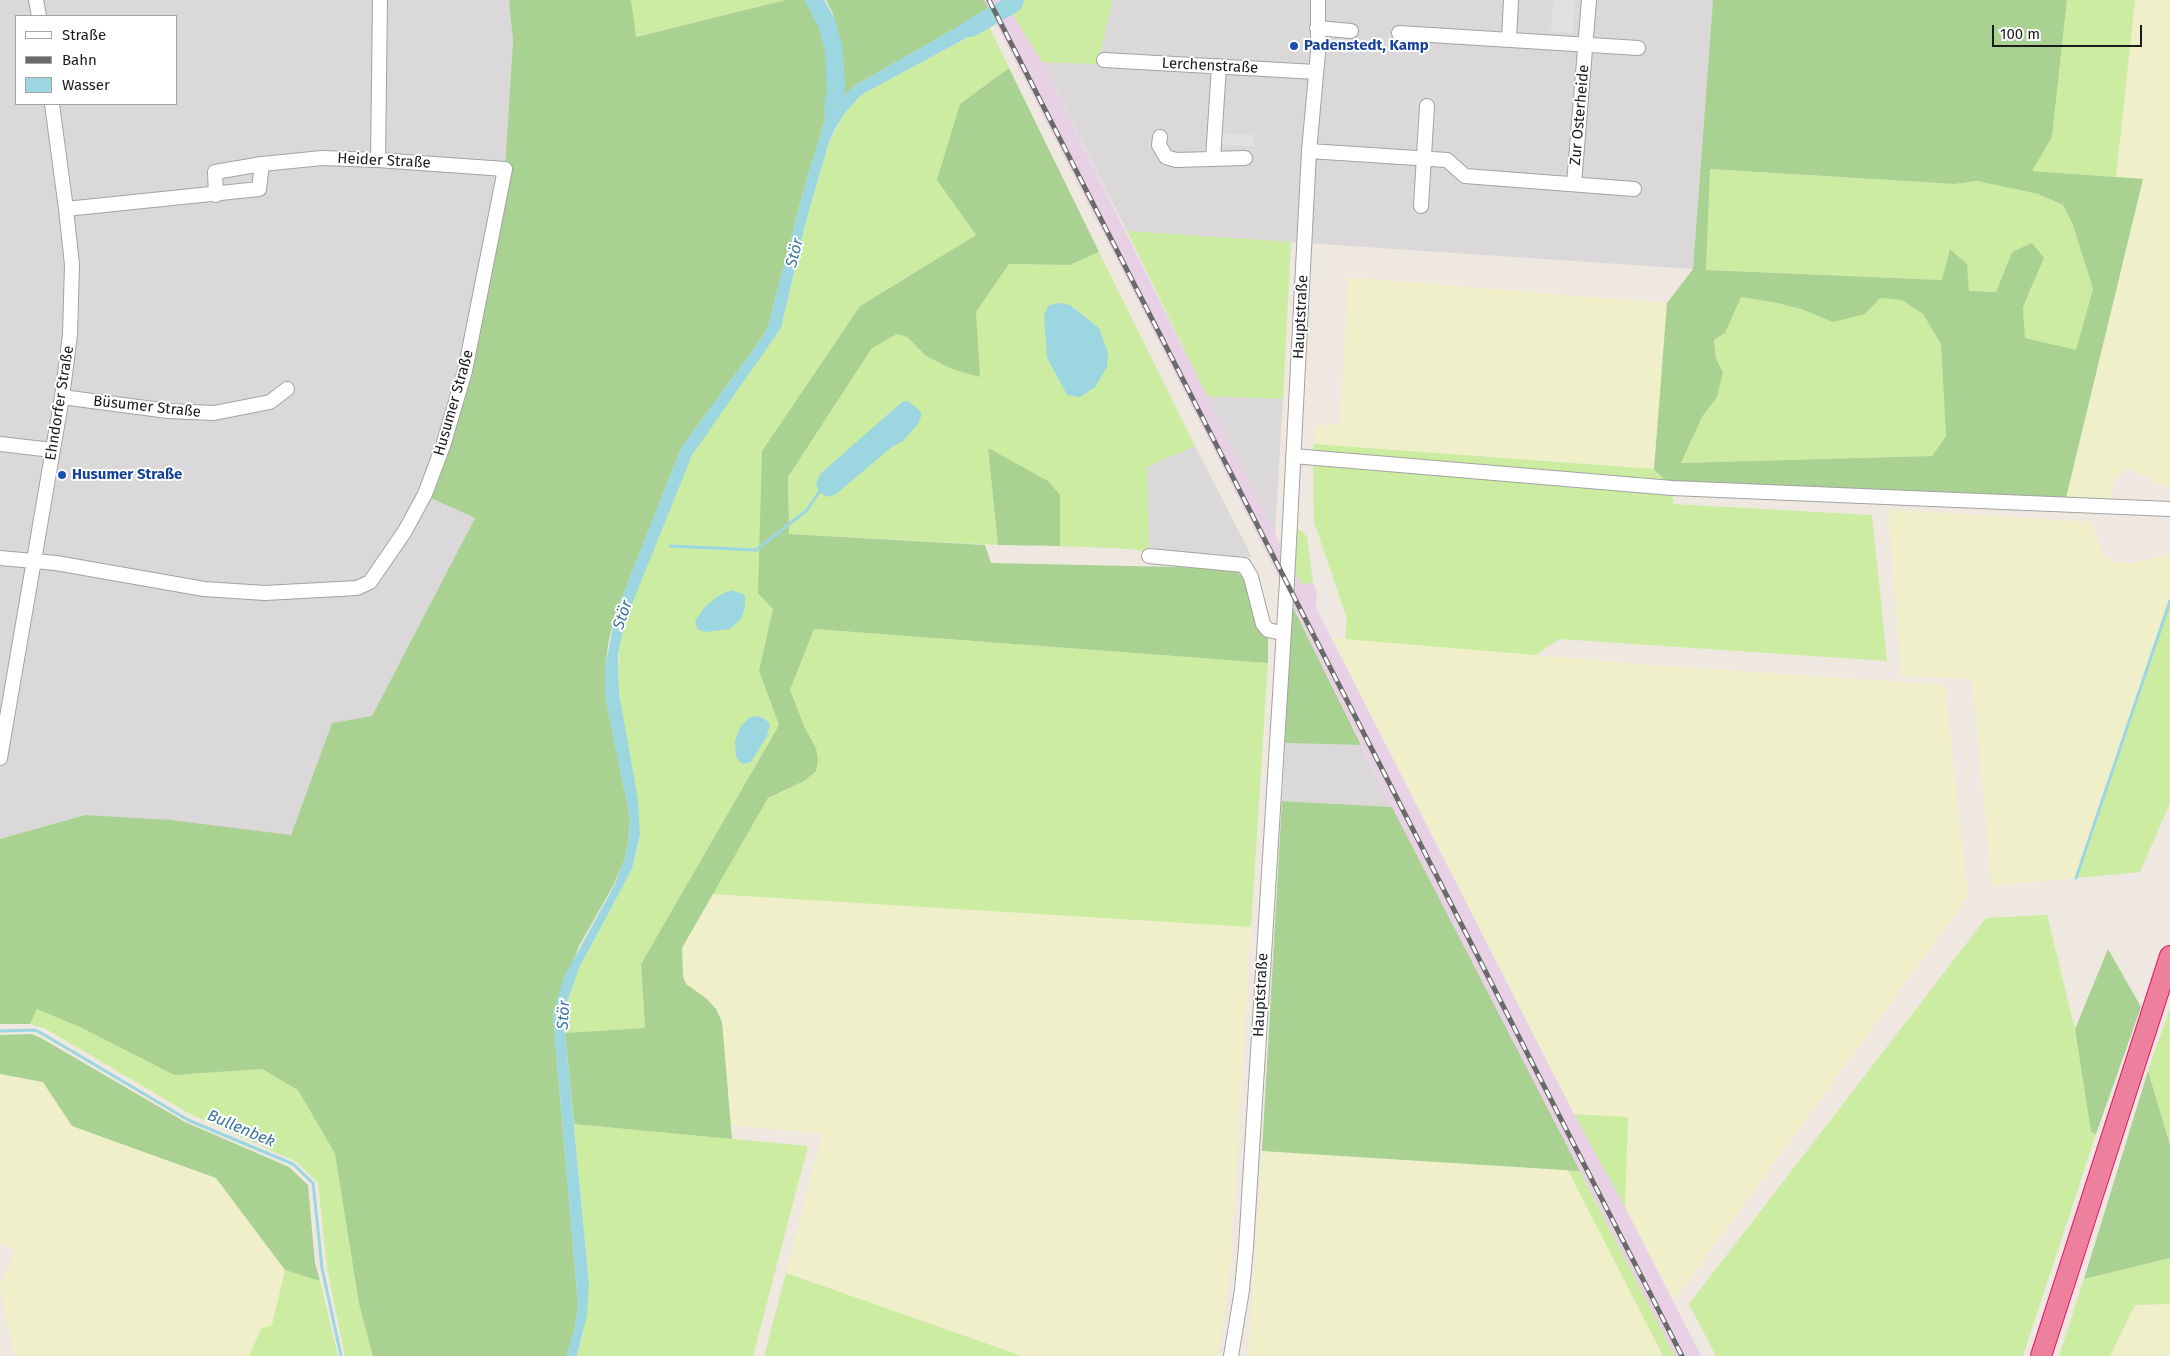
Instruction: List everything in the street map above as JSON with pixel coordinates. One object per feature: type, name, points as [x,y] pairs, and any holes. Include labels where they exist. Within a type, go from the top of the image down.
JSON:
[{"type":"highway","points":[[2041,1355],[2170,956]]},
{"type":"street","points":[[36,0],[38,15]]},
{"type":"street","points":[[378,160],[380,0]]},
{"type":"street","name":"Hauptstraße","points":[[1231,1356],[1242,1290],[1246,1247],[1293,456],[1309,151],[1316,72],[1318,0]]},
{"type":"street","points":[[1509,40],[1511,0]]},
{"type":"street","name":"Zur Osterheide","points":[[1574,184],[1589,0]]},
{"type":"street","points":[[1318,28],[1351,31]]},
{"type":"street","name":"Zur Osterheide","points":[[1399,33],[1638,48]]},
{"type":"street","name":"Lerchenstraße","points":[[1104,60],[1316,72]]},
{"type":"street","points":[[1213,159],[1219,66]]},
{"type":"street","name":"Ehndorfer Straße","points":[[0,758],[62,396],[70,335],[72,265],[52,105]]},
{"type":"street","points":[[1421,206],[1427,106]]},
{"type":"street","points":[[1160,137],[1160,145],[1166,157],[1176,160],[1245,158]]},
{"type":"street","name":"Zur Osterheide","points":[[1309,151],[1447,160],[1465,176],[1634,189]]},
{"type":"street","name":"Heider Straße","points":[[216,195],[215,172],[262,164],[322,158],[505,169]]},
{"type":"street","points":[[66,209],[216,195],[259,189],[262,164]]},
{"type":"street","name":"Husumer Straße","points":[[0,558],[56,563],[204,589],[265,593],[357,588],[370,582],[405,531],[425,494],[444,446],[465,371],[505,169]]},
{"type":"street","name":"Büsumer Straße","points":[[62,396],[168,411],[214,413],[270,402],[287,389]]},
{"type":"street","points":[[0,444],[52,450]]},
{"type":"street","points":[[1293,456],[1672,488],[2170,509]]},
{"type":"street","points":[[1149,556],[1244,565],[1251,577],[1263,624],[1268,630],[1282,633]]},
{"type":"shaded area","points":[[0,0],[509,0],[513,41],[505,169],[465,371],[424,495],[475,518],[372,716],[332,723],[291,835],[85,815],[0,839]]},
{"type":"shaded area","points":[[984,0],[1004,0],[1042,62],[1282,548],[1302,585],[1313,582],[1317,593],[1316,608],[1574,1114],[1625,1207],[1701,1356],[1675,1356],[1392,807],[1279,577]]},
{"type":"shaded area","points":[[1113,0],[1713,0],[1693,269],[1127,231],[1042,62],[1097,64]]},
{"type":"shaded area","points":[[1553,0],[1575,0],[1573,33],[1551,32]]},
{"type":"shaded area","points":[[1221,133],[1254,135],[1254,147],[1221,145]]},
{"type":"shaded area","points":[[1207,396],[1283,399],[1275,534]]},
{"type":"shaded area","points":[[1195,446],[1252,557],[1149,552],[1147,466]]},
{"type":"shaded area","points":[[1285,743],[1361,745],[1392,807],[1282,801]]},
{"type":"green space","points":[[509,0],[631,0],[636,37],[786,0],[808,0],[819,19],[828,47],[828,97],[824,123],[802,196],[768,327],[681,448],[616,613],[609,640],[605,667],[605,695],[630,818],[628,844],[624,861],[613,886],[579,946],[553,1015],[578,1304],[575,1327],[567,1356],[373,1356],[359,1304],[335,1154],[298,1090],[262,1069],[174,1075],[82,1028],[37,1009],[30,1024],[0,1024],[0,839],[85,815],[170,820],[291,835],[332,723],[372,716],[475,518],[424,495],[443,446],[505,169],[513,41]]},
{"type":"green space","points":[[631,0],[786,0],[635,37]]},
{"type":"green space","points":[[826,0],[984,0],[989,9],[854,86],[842,99],[839,99],[840,47],[833,14]]},
{"type":"green space","points":[[1004,0],[1113,0],[1097,64],[1042,62]]},
{"type":"green space","points":[[1713,0],[2067,0],[2052,137],[2032,171],[2143,179],[2064,506],[1672,488],[1654,469],[1667,303],[1693,269]],"holes":[[[1710,169],[1954,184],[1977,181],[2038,194],[2063,205],[2073,225],[2093,289],[2076,350],[2025,338],[2023,307],[2044,258],[2032,243],[2012,252],[1996,292],[1969,291],[1967,264],[1950,249],[1942,280],[1706,270]],[[1741,297],[1801,309],[1833,322],[1865,314],[1880,298],[1902,300],[1923,314],[1941,344],[1946,436],[1932,456],[1681,463],[1702,417],[1717,397],[1723,372],[1716,359],[1714,340],[1725,333]]]},
{"type":"green space","points":[[2067,0],[2135,0],[2116,177],[2031,171],[2052,137]]},
{"type":"green space","points":[[2135,0],[2170,0],[2170,489],[2127,469],[2115,477],[2112,490],[2112,508],[2064,506],[2143,179],[2116,177]]},
{"type":"green space","points":[[989,26],[1009,68],[960,104],[976,235],[860,306],[762,451],[773,609],[759,671],[779,725],[641,964],[645,1028],[565,1033],[567,1003],[579,968],[632,869],[638,846],[640,835],[619,693],[619,644],[629,609],[688,463],[699,443],[781,328],[806,221],[829,142],[844,114],[861,95]]},
{"type":"green space","points":[[1009,68],[1099,252],[1070,265],[1009,264],[976,312],[980,377],[952,369],[926,356],[907,337],[897,334],[872,348],[788,477],[789,534],[985,545],[991,563],[1224,568],[1236,570],[1243,578],[1257,621],[1268,639],[1268,663],[814,629],[790,690],[805,728],[816,748],[818,760],[816,771],[804,781],[768,798],[682,948],[683,976],[686,984],[707,999],[716,1009],[722,1022],[732,1139],[574,1124],[565,1033],[645,1028],[641,964],[779,725],[759,671],[773,609],[758,593],[762,451],[860,306],[976,235],[937,180],[960,104]]},
{"type":"green space","points":[[1710,169],[1953,184],[1977,181],[2038,194],[2063,205],[2073,225],[2093,289],[2076,350],[2025,339],[2023,307],[2033,286],[2012,252],[1996,292],[1969,291],[1967,264],[1950,249],[1943,280],[1706,270]]},
{"type":"green space","points":[[1127,231],[1291,242],[1283,399],[1207,396]]},
{"type":"green space","points":[[1099,252],[1195,446],[1147,467],[1149,552],[1130,549],[1060,546],[1060,495],[988,449],[998,545],[789,534],[788,477],[872,348],[897,334],[907,337],[926,356],[976,312],[1009,264],[1070,265]],"holes":[[[1061,303],[1070,305],[1099,328],[1067,395],[1047,358]]]},
{"type":"green space","points":[[1348,277],[1667,303],[1654,469],[1313,444],[1316,426],[1340,423]]},
{"type":"green space","points":[[1741,297],[1801,309],[1865,314],[1879,297],[1903,300],[1923,314],[1941,344],[1946,436],[1932,456],[1681,463],[1702,417],[1717,397],[1723,372],[1716,359],[1714,340],[1725,333]]},
{"type":"green space","points":[[1313,444],[1654,469],[1672,488],[1673,504],[1872,515],[1887,661],[1559,639],[1536,655],[1345,639],[1347,619],[1314,522]]},
{"type":"green space","points":[[988,448],[1048,481],[1060,495],[1060,546],[998,545]]},
{"type":"green space","points":[[1888,509],[2090,522],[2104,555],[2117,563],[2131,563],[2170,555],[2170,601],[2076,878],[1992,886],[1972,679],[1901,676]]},
{"type":"green space","points":[[1295,528],[1302,531],[1307,537],[1313,582],[1302,585],[1294,570]]},
{"type":"green space","points":[[2170,601],[2170,803],[2140,872],[2076,878]]},
{"type":"green space","points":[[1292,605],[1361,745],[1285,743]]},
{"type":"green space","points":[[814,629],[1268,663],[1251,927],[712,894],[768,798],[804,781],[816,748],[805,728],[790,690]]},
{"type":"green space","points":[[1332,638],[1654,665],[1945,685],[1968,897],[1674,1301],[1625,1207],[1628,1117],[1574,1114]]},
{"type":"green space","points":[[1282,801],[1392,807],[1580,1171],[1262,1151]]},
{"type":"green space","points":[[712,894],[1251,927],[1231,1256],[1225,1314],[1217,1356],[1022,1356],[786,1273],[822,1134],[731,1125],[722,1022],[716,1009],[707,999],[686,984],[683,976],[682,948]]},
{"type":"green space","points":[[2047,915],[2075,1029],[2091,1132],[2096,1134],[2023,1356],[1716,1356],[1689,1304],[1986,918]]},
{"type":"green space","points":[[2108,949],[2141,1007],[2096,1134],[2091,1132],[2075,1029]]},
{"type":"green space","points":[[37,1008],[82,1028],[174,1075],[262,1069],[298,1090],[335,1154],[359,1304],[373,1356],[345,1356],[327,1268],[318,1183],[297,1162],[190,1114],[46,1029],[30,1024]]},
{"type":"green space","points":[[2170,1008],[2170,1145],[2148,1071]]},
{"type":"green space","points":[[32,1034],[185,1122],[289,1167],[308,1185],[315,1263],[320,1281],[285,1270],[216,1178],[72,1126],[43,1082],[0,1074],[0,1035]]},
{"type":"green space","points":[[2148,1071],[2170,1145],[2170,1258],[2084,1279]]},
{"type":"green space","points":[[0,1074],[43,1082],[72,1126],[216,1178],[285,1270],[272,1325],[261,1329],[249,1356],[14,1356],[0,1286],[15,1249],[0,1244]]},
{"type":"green space","points":[[1574,1114],[1628,1117],[1625,1207]]},
{"type":"green space","points":[[574,1124],[808,1146],[753,1356],[577,1356],[583,1335],[589,1284]]},
{"type":"green space","points":[[1262,1151],[1568,1170],[1663,1356],[1248,1356]]},
{"type":"green space","points":[[1568,1170],[1580,1171],[1675,1356],[1663,1356]]},
{"type":"green space","points":[[2170,1258],[2170,1304],[2135,1305],[2110,1356],[2059,1356],[2084,1279]]},
{"type":"green space","points":[[285,1270],[320,1281],[338,1356],[249,1356],[261,1329],[272,1325]]},
{"type":"green space","points":[[786,1273],[1022,1356],[764,1356]]},
{"type":"green space","points":[[2170,1304],[2170,1356],[2110,1356],[2135,1305]]},
{"type":"water","points":[[989,9],[996,22],[861,95],[844,114],[835,129],[829,142],[806,221],[781,328],[692,455],[624,624],[618,655],[619,693],[638,800],[640,835],[632,869],[579,968],[567,1003],[565,1033],[589,1284],[587,1315],[577,1356],[567,1356],[575,1327],[578,1304],[553,1015],[563,979],[614,886],[624,861],[628,844],[630,818],[605,695],[605,667],[616,613],[681,448],[768,327],[802,196],[824,123],[829,85],[840,85],[839,99],[842,99],[854,86]]},
{"type":"water","points":[[1061,303],[1070,305],[1099,328],[1108,353],[1107,367],[1095,387],[1080,397],[1067,395],[1047,358],[1044,315],[1049,305]]},
{"type":"water","points":[[908,401],[921,412],[921,417],[918,424],[903,441],[892,447],[836,494],[827,497],[819,492],[816,483],[821,473],[902,402]]},
{"type":"water","points":[[731,590],[745,595],[745,607],[741,619],[730,629],[705,632],[697,629],[695,621],[705,607],[718,596]]},
{"type":"water","points":[[757,716],[765,719],[770,724],[767,736],[751,762],[742,764],[736,757],[735,741],[740,727],[750,717]]},
{"type":"waterway","points":[[814,0],[827,24],[834,50],[836,90],[833,108]]},
{"type":"waterway","name":"Stör","points":[[971,28],[1013,4],[1015,0]]},
{"type":"waterway","points":[[670,546],[756,550],[807,510],[819,492]]},
{"type":"waterway","points":[[2076,878],[2170,601]]},
{"type":"waterway","name":"Bullenbek","points":[[0,1031],[35,1030],[188,1120],[293,1164],[313,1183],[322,1268],[341,1356]]},
{"type":"railway","points":[[989,0],[1682,1356]]},
{"type":"place","name":"Padenstedt, Kamp","points":[[1294,46]]},
{"type":"place","name":"Husumer Straße","points":[[62,475]]}]
